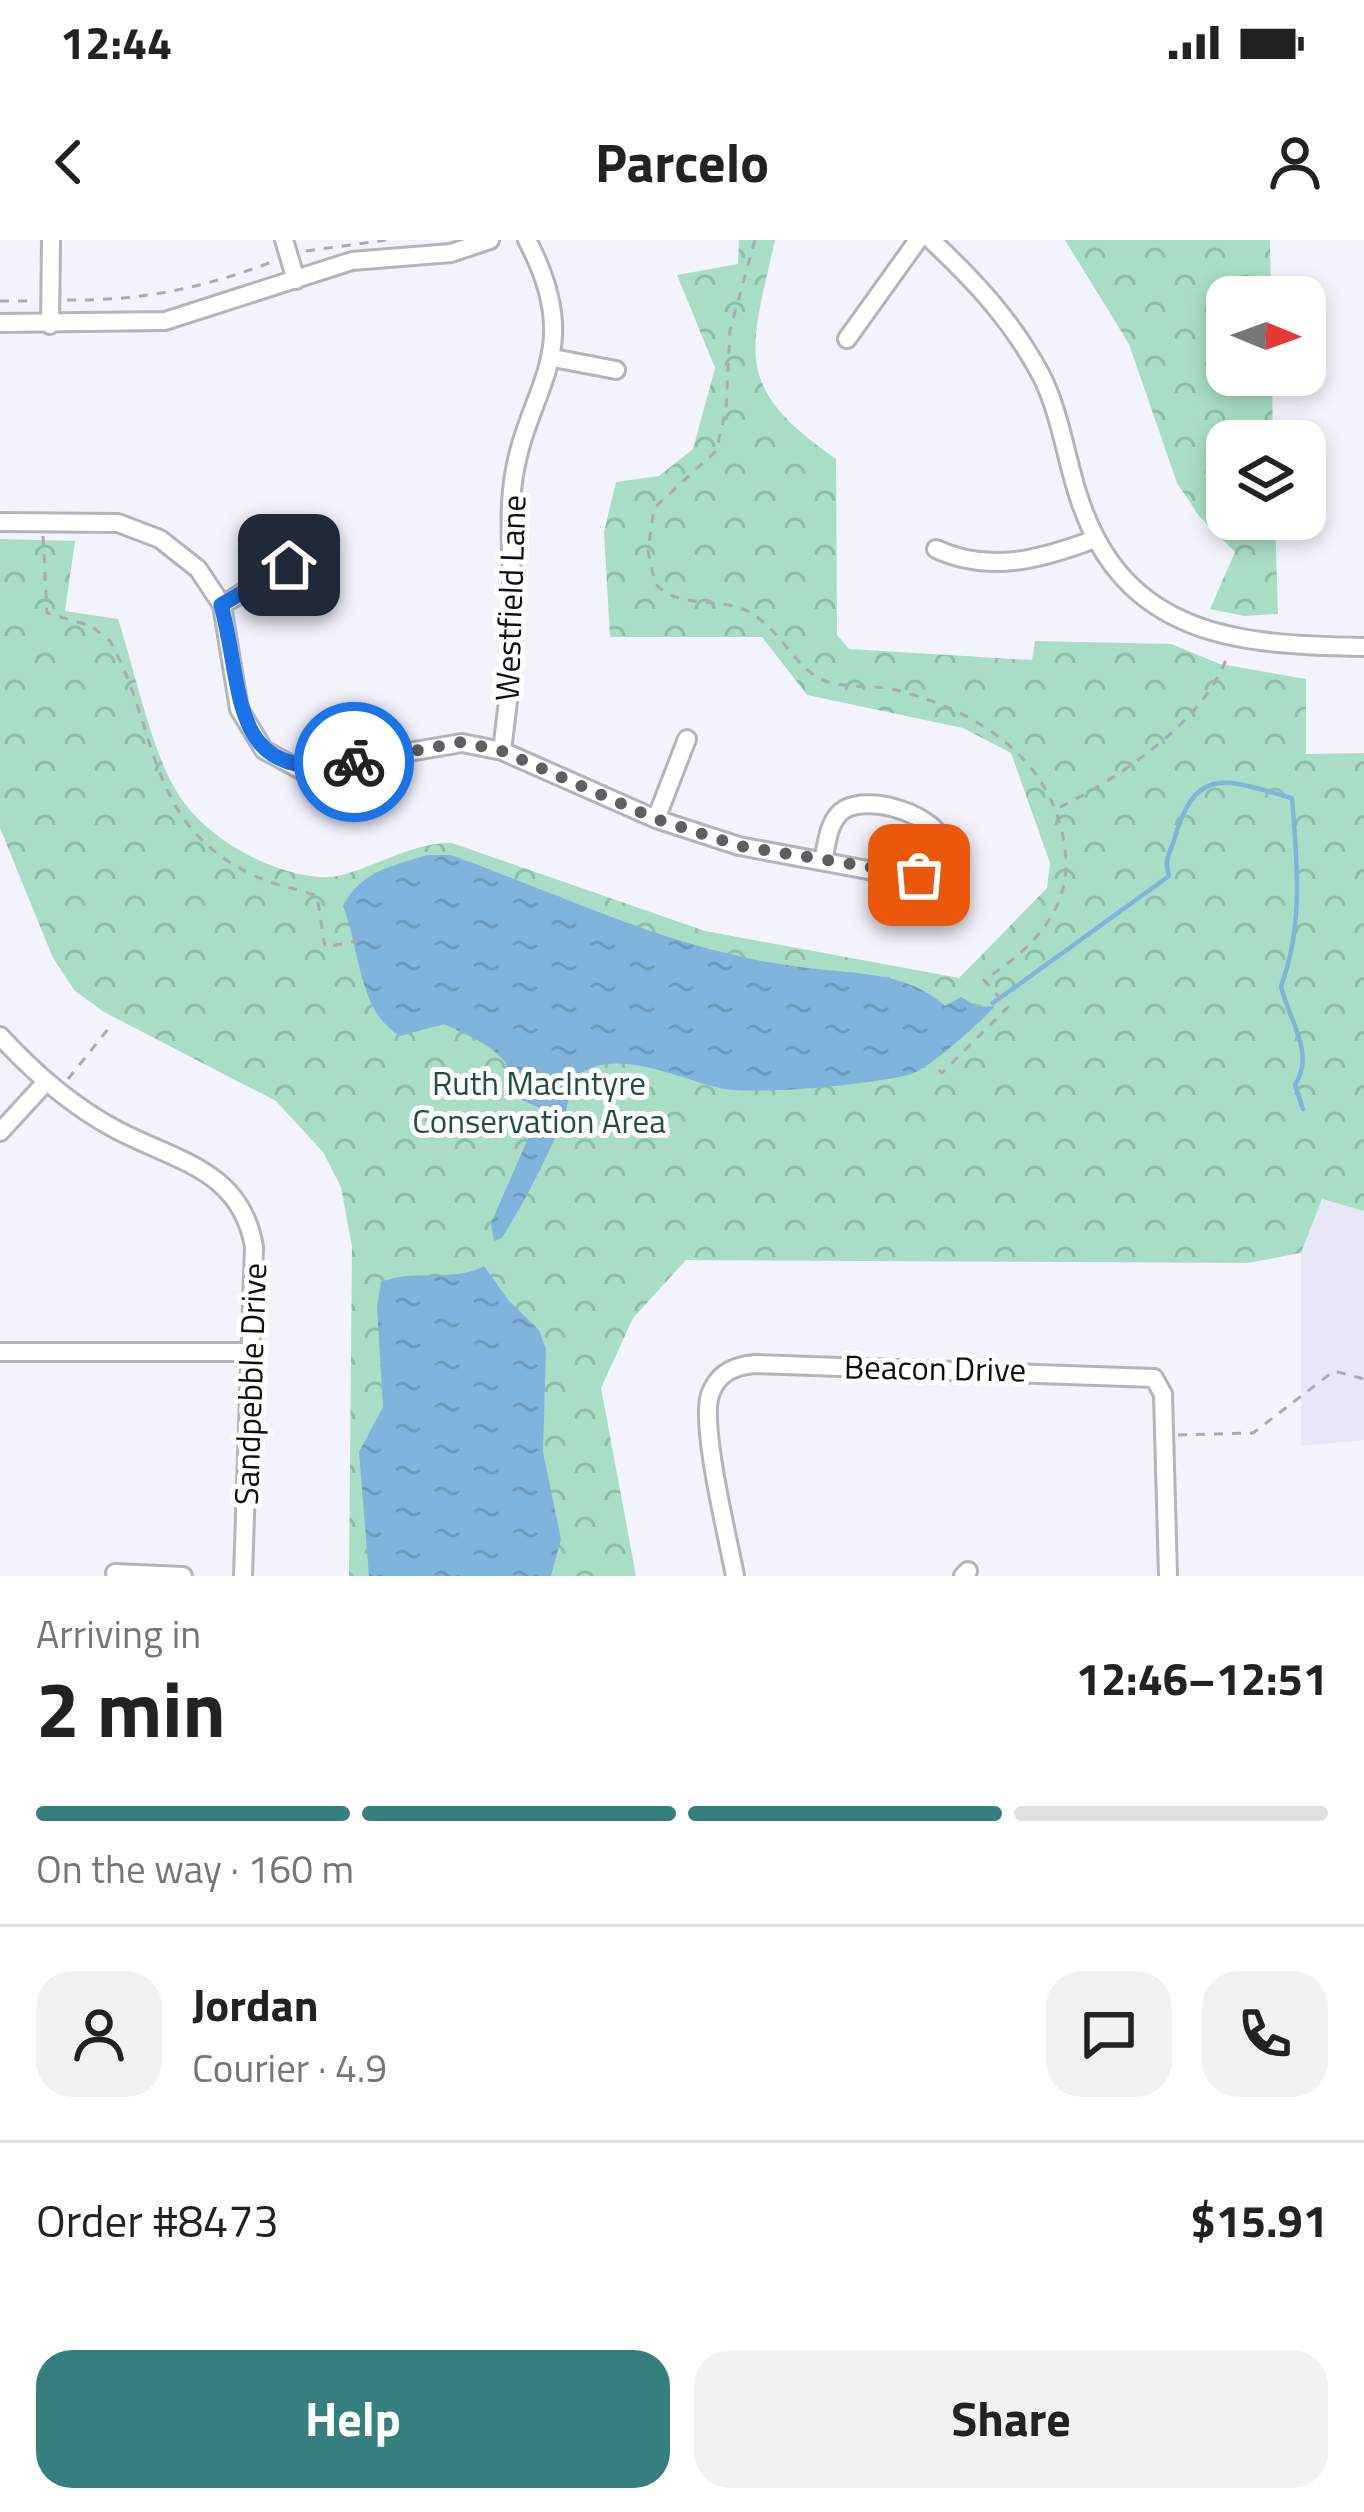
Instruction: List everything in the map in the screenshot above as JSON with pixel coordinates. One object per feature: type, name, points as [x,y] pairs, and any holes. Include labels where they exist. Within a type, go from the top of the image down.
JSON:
[{"type":"street","points":[[50,325],[51,240]]},
{"type":"street","points":[[0,322],[50,325],[165,320],[352,261],[451,253],[490,240]]},
{"type":"street","name":"Westfield Lane","points":[[502,751],[513,646],[511,499],[528,422],[554,358],[550,292],[527,240]]},
{"type":"street","points":[[847,339],[918,240]]},
{"type":"street","points":[[932,240],[995,300],[1043,380],[1095,539],[1157,605],[1232,640],[1364,647]]},
{"type":"street","points":[[286,248],[296,280]]},
{"type":"street","points":[[554,358],[616,370]]},
{"type":"street","points":[[0,522],[118,524],[160,539],[198,569],[221,605],[239,709],[264,750],[302,770],[462,742],[502,751],[656,819],[740,846],[823,861],[919,875],[933,869],[945,845],[939,828],[927,818],[862,805],[845,809],[833,821],[823,861]]},
{"type":"street","points":[[221,605],[289,565],[316,527]]},
{"type":"street","points":[[936,550],[969,560],[1027,562],[1095,539]]},
{"type":"street","points":[[656,819],[687,739]]},
{"type":"street","name":"Sandpebble Drive","points":[[0,1036],[52,1088],[115,1129],[212,1173],[240,1203],[254,1247],[243,1576]]},
{"type":"street","points":[[0,1132],[52,1088]]},
{"type":"street","points":[[0,1352],[252,1352]]},
{"type":"street","name":"Beacon Drive","points":[[735,1576],[708,1413],[720,1378],[754,1364],[1154,1378],[1163,1394],[1164,1436]]},
{"type":"street","points":[[1164,1436],[1168,1576]]},
{"type":"street","points":[[116,1573],[182,1576]]},
{"type":"path","points":[[0,301],[164,296],[219,283],[286,248],[387,240]]},
{"type":"path","points":[[755,240],[730,330],[722,434],[707,463],[654,508],[648,551],[655,583],[670,595],[748,611],[816,677],[895,690],[962,715],[1019,754],[1060,807],[1068,872],[1065,894],[1039,934],[984,980],[1008,1007],[942,1073],[934,1064]]},
{"type":"path","points":[[44,522],[43,605],[47,613],[91,626],[110,641],[166,795],[225,859],[255,876],[317,896],[325,947],[356,941]]},
{"type":"path","points":[[1060,807],[1110,782],[1204,702],[1219,684],[1232,640]]},
{"type":"path","points":[[52,1088],[113,1024]]},
{"type":"path","points":[[1164,1436],[1253,1432],[1334,1371],[1364,1379]]},
{"type":"shaded area","points":[[1322,1199],[1364,1211],[1364,1440],[1301,1446],[1301,1253]]},
{"type":"green space","name":"Ruth MacIntyre Conservation Area","points":[[739,240],[775,240],[756,340],[764,387],[802,433],[836,459],[837,635],[849,649],[1032,660],[1035,641],[1171,644],[1220,664],[1306,679],[1306,754],[1364,753],[1364,1211],[1322,1199],[1301,1253],[1248,1263],[686,1260],[633,1318],[601,1388],[636,1576],[349,1576],[352,1247],[341,1187],[323,1152],[276,1101],[104,1012],[75,991],[53,958],[0,828],[0,539],[75,541],[65,611],[118,619],[150,728],[174,787],[200,821],[256,859],[298,874],[333,877],[417,848],[452,843],[705,931],[959,978],[1047,888],[1050,863],[1011,753],[963,728],[807,695],[762,637],[610,637],[604,532],[616,482],[659,476],[693,449],[715,368],[677,275],[738,264]]},
{"type":"green space","points":[[1065,240],[1270,240],[1271,276],[1206,276],[1206,396],[1272,396],[1273,420],[1206,420],[1206,523],[1177,483],[1129,344]]},
{"type":"green space","points":[[1223,540],[1276,540],[1278,614],[1244,616],[1210,609],[1235,552]]},
{"type":"water","points":[[427,855],[451,855],[626,922],[715,950],[898,981],[945,1006],[961,997],[978,1007],[995,1006],[919,1070],[872,1082],[737,1090],[629,1064],[594,1067],[575,1079],[564,1117],[528,1194],[502,1238],[494,1241],[491,1223],[541,1109],[516,1097],[504,1082],[506,1063],[477,1040],[444,1024],[400,1036],[386,1025],[368,995],[343,906],[368,877]]},
{"type":"water","points":[[484,1266],[509,1301],[539,1330],[546,1349],[543,1452],[561,1539],[551,1576],[369,1576],[359,1452],[383,1407],[377,1307],[381,1282],[460,1274]]},
{"type":"waterway","points":[[993,1003],[1169,876],[1168,858],[1183,815],[1204,788],[1232,783],[1292,798],[1296,916],[1281,986],[1302,1048],[1301,1073],[1295,1085],[1303,1109]]},
{"type":"way so far","points":[[354,762],[462,742],[502,751],[656,819],[740,846],[895,875],[919,875]]},
{"type":"route","points":[[289,565],[221,605],[232,646],[239,709],[264,750],[302,770],[354,762]]}]
